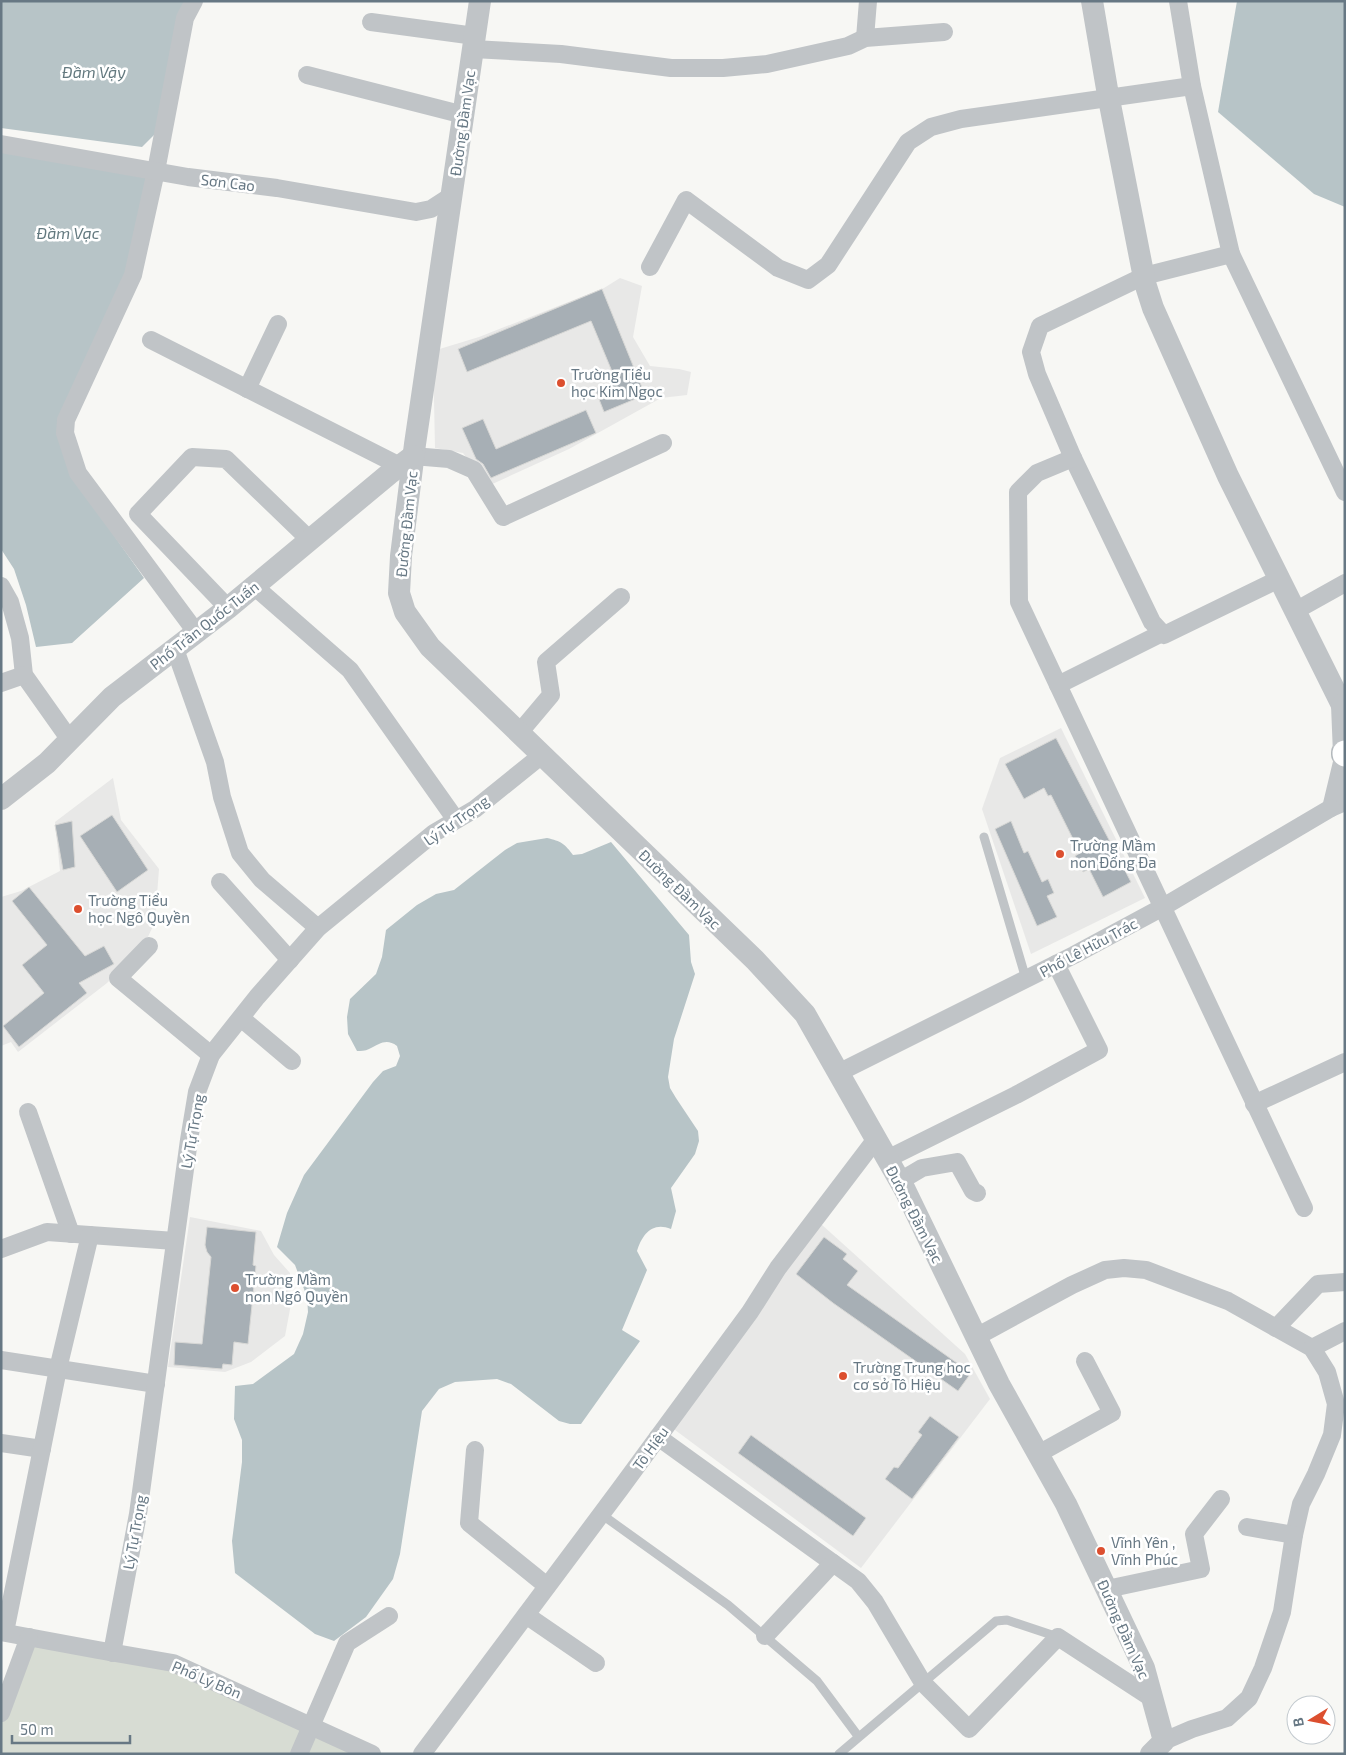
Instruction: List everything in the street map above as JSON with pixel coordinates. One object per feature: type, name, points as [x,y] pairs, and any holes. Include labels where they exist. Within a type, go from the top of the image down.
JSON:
[{"type":"street","points":[[194,1],[185,18],[156,172],[133,275],[66,420],[65,433],[78,473],[196,632]]},
{"type":"street","points":[[865,38],[868,1]]},
{"type":"street","points":[[1092,1],[1108,96],[1144,276],[1153,308],[1228,476],[1343,706],[1345,754]]},
{"type":"street","points":[[1178,1],[1192,86],[1230,254],[1345,492]]},
{"type":"street","name":"Đường Đầm Vạc","points":[[481,2],[452,196],[407,461],[399,593],[405,612],[430,647],[761,967],[805,1014],[900,1181],[999,1384],[1066,1504],[1107,1589],[1144,1668],[1152,1699],[1157,1747]]},
{"type":"street","points":[[371,22],[474,42],[671,68],[723,68],[767,64],[848,46],[865,38],[944,32]]},
{"type":"street","points":[[307,75],[464,115]]},
{"type":"street","points":[[650,267],[686,200],[778,268],[808,280],[828,265],[908,142],[932,127],[961,119],[1108,96],[1192,86]]},
{"type":"street","name":"Sơn Cao","points":[[1,144],[156,172],[276,188],[416,212],[431,209],[452,196]]},
{"type":"street","points":[[1162,633],[1152,622],[1073,458],[1037,374],[1031,352],[1040,326],[1144,276],[1230,254]]},
{"type":"street","points":[[247,388],[278,324]]},
{"type":"street","points":[[151,340],[247,388],[407,461],[449,459],[474,470],[503,518],[663,443]]},
{"type":"street","points":[[228,608],[138,514],[192,456],[226,458],[310,540]]},
{"type":"street","points":[[1073,458],[1037,473],[1018,492],[1019,602],[1304,1208]]},
{"type":"street","name":"Phố Trần Quốc Tuấn","points":[[1,799],[47,763],[112,697],[228,608],[407,461]]},
{"type":"street","points":[[1058,685],[1162,633],[1164,635],[1180,629],[1279,580]]},
{"type":"street","points":[[1295,610],[1345,583]]},
{"type":"street","points":[[1,586],[10,602],[20,638],[24,675],[70,740]]},
{"type":"street","points":[[254,586],[350,670],[456,820]]},
{"type":"street","points":[[519,733],[551,695],[546,662],[621,597]]},
{"type":"street","points":[[175,649],[215,762],[222,797],[240,853],[262,880],[318,928]]},
{"type":"street","points":[[1,683],[24,675]]},
{"type":"street","name":"Phố Lê Hữu Trác","points":[[838,1073],[1056,964],[1163,907],[1338,805],[1345,754]]},
{"type":"street","name":"Lý Tự Trọng","points":[[112,1653],[138,1514],[189,1140],[197,1092],[211,1055],[318,928],[434,833],[475,809],[542,755]]},
{"type":"street","points":[[220,882],[290,960]]},
{"type":"street","points":[[150,946],[118,978],[211,1055]]},
{"type":"street","points":[[887,1159],[1016,1095],[1099,1050],[1056,964]]},
{"type":"street","points":[[241,1018],[292,1061]]},
{"type":"street","points":[[1254,1104],[1345,1062]]},
{"type":"street","points":[[28,1112],[71,1234]]},
{"type":"street","name":"Tô Hiệu","points":[[422,1754],[750,1312],[778,1268],[876,1139]]},
{"type":"street","points":[[900,1181],[922,1168],[957,1162],[973,1191],[977,1193]]},
{"type":"street","points":[[1,1249],[47,1232],[175,1241]]},
{"type":"street","points":[[3,1632],[58,1369],[90,1235]]},
{"type":"street","points":[[976,1337],[1072,1285],[1105,1270],[1124,1268],[1146,1270],[1228,1301],[1312,1348],[1327,1372],[1336,1404],[1332,1435],[1301,1504],[1294,1535],[1282,1612],[1263,1668],[1249,1698],[1226,1718],[1157,1747]]},
{"type":"street","points":[[1276,1328],[1318,1284],[1345,1282]]},
{"type":"street","points":[[1312,1348],[1345,1332]]},
{"type":"street","points":[[1,1360],[156,1384]]},
{"type":"street","points":[[1038,1454],[1112,1412],[1085,1361]]},
{"type":"street","points":[[658,1437],[858,1581],[875,1602],[923,1683],[969,1729],[1058,1637],[1152,1699]]},
{"type":"street","points":[[1,1443],[42,1450]]},
{"type":"street","points":[[475,1450],[469,1523],[547,1586]]},
{"type":"street","points":[[1107,1589],[1201,1568],[1194,1534],[1221,1498]]},
{"type":"street","points":[[1247,1527],[1294,1535]]},
{"type":"street","points":[[765,1636],[832,1562]]},
{"type":"street","points":[[526,1615],[596,1663]]},
{"type":"street","points":[[299,1754],[347,1643],[389,1616]]},
{"type":"street","name":"Phố Lý Bôn","points":[[3,1632],[174,1663],[372,1754]]},
{"type":"street","points":[[1,1713],[29,1637]]},
{"type":"lane","points":[[984,837],[1026,979]]},
{"type":"lane","points":[[601,1514],[728,1605],[765,1636],[817,1681],[858,1736]]},
{"type":"lane","points":[[839,1754],[996,1621],[1007,1620],[1058,1637]]},
{"type":"shaded area","name":"Trường Tiểu học Kim Ngọc","points":[[620,278],[642,286],[633,337],[650,366],[691,372],[687,395],[661,398],[569,449],[488,486],[463,453],[435,448],[433,351],[479,337],[604,288]]},
{"type":"shaded area","name":"Trường Mầm non Đống Đa","points":[[1061,728],[1145,898],[1031,954],[982,809],[1000,758]]},
{"type":"shaded area","name":"Trường Tiểu học Ngô Quyền","points":[[113,778],[121,820],[159,869],[155,922],[144,945],[107,983],[18,1052],[11,1042],[1,1046],[1,897],[21,891],[60,871],[55,822]]},
{"type":"shaded area","name":"Trường Mầm non Ngô Quyền","points":[[190,1217],[261,1231],[274,1255],[290,1273],[291,1304],[285,1336],[251,1362],[225,1372],[168,1367]]},
{"type":"shaded area","name":"Trường Trung học cơ sở Tô Hiệu","points":[[821,1224],[965,1354],[990,1399],[861,1568],[671,1427]]},
{"type":"shaded area","points":[[29,1637],[173,1663],[367,1754],[1,1754],[1,1714]]},
{"type":"water","name":"Đầm Vậy","points":[[1,1],[189,1],[159,130],[142,147],[1,128]]},
{"type":"water","points":[[1237,1],[1345,1],[1345,207],[1314,194],[1218,112]]},
{"type":"water","name":"Đầm Vạc","points":[[1,148],[146,175],[146,193],[127,272],[71,393],[72,476],[144,578],[72,643],[36,647],[26,605],[14,569],[1,549]]},
{"type":"water","points":[[547,838],[556,840],[568,848],[573,855],[582,854],[611,842],[689,935],[691,962],[695,974],[674,1039],[668,1077],[670,1088],[698,1131],[699,1141],[695,1154],[671,1188],[676,1211],[671,1229],[664,1227],[653,1228],[645,1235],[637,1251],[647,1270],[622,1330],[640,1341],[581,1424],[559,1421],[511,1384],[497,1379],[455,1382],[439,1389],[422,1411],[400,1554],[393,1579],[366,1617],[334,1641],[315,1634],[235,1573],[232,1541],[242,1462],[242,1440],[234,1419],[235,1386],[253,1384],[294,1354],[303,1334],[308,1312],[307,1297],[295,1265],[277,1247],[287,1213],[304,1175],[373,1082],[383,1071],[396,1066],[400,1056],[397,1046],[390,1042],[357,1051],[348,1034],[347,1017],[350,999],[376,974],[382,957],[386,930],[417,905],[436,894],[454,890],[505,850],[517,843]]},
{"type":"building","points":[[602,289],[645,395],[604,412],[595,389],[616,381],[591,321],[467,372],[458,349]]},
{"type":"building","points":[[586,410],[596,433],[491,478],[483,464],[476,459],[462,428],[483,419],[496,449]]},
{"type":"building","points":[[1056,738],[1131,882],[1103,897],[1089,869],[1083,872],[1075,856],[1080,853],[1051,795],[1048,796],[1044,788],[1024,799],[1005,764]]},
{"type":"building","points":[[112,815],[148,870],[117,892],[80,836]]},
{"type":"building","points":[[72,821],[75,867],[63,870],[55,825]]},
{"type":"building","points":[[1011,821],[1024,853],[1028,851],[1042,882],[1048,879],[1054,893],[1047,896],[1057,917],[1037,926],[995,829]]},
{"type":"building","points":[[29,887],[85,956],[104,946],[114,964],[79,983],[87,993],[19,1047],[3,1026],[44,993],[22,965],[47,945],[12,901]]},
{"type":"building","points":[[207,1227],[256,1232],[253,1265],[256,1266],[248,1344],[234,1342],[232,1365],[223,1364],[222,1369],[174,1365],[175,1342],[202,1344],[211,1257],[205,1245]]},
{"type":"building","points":[[824,1237],[847,1254],[843,1259],[858,1271],[847,1285],[971,1373],[958,1391],[833,1303],[796,1274]]},
{"type":"building","points":[[930,1416],[959,1437],[912,1499],[885,1479],[894,1467],[898,1468],[922,1435],[918,1432]]},
{"type":"building","points":[[751,1435],[866,1518],[853,1536],[738,1453]]},
{"type":"place","name":"Trường Tiểu học Kim Ngọc","points":[[561,383]]},
{"type":"place","name":"Trường Mầm non Đống Đa","points":[[1060,854]]},
{"type":"place","name":"Trường Tiểu học Ngô Quyền","points":[[78,909]]},
{"type":"place","name":"Trường Mầm non Ngô Quyền","points":[[235,1288]]},
{"type":"place","name":"Trường Trung học cơ sở Tô Hiệu","points":[[843,1376]]},
{"type":"place","name":"Vĩnh Yên , Vĩnh Phúc","points":[[1101,1551]]}]
